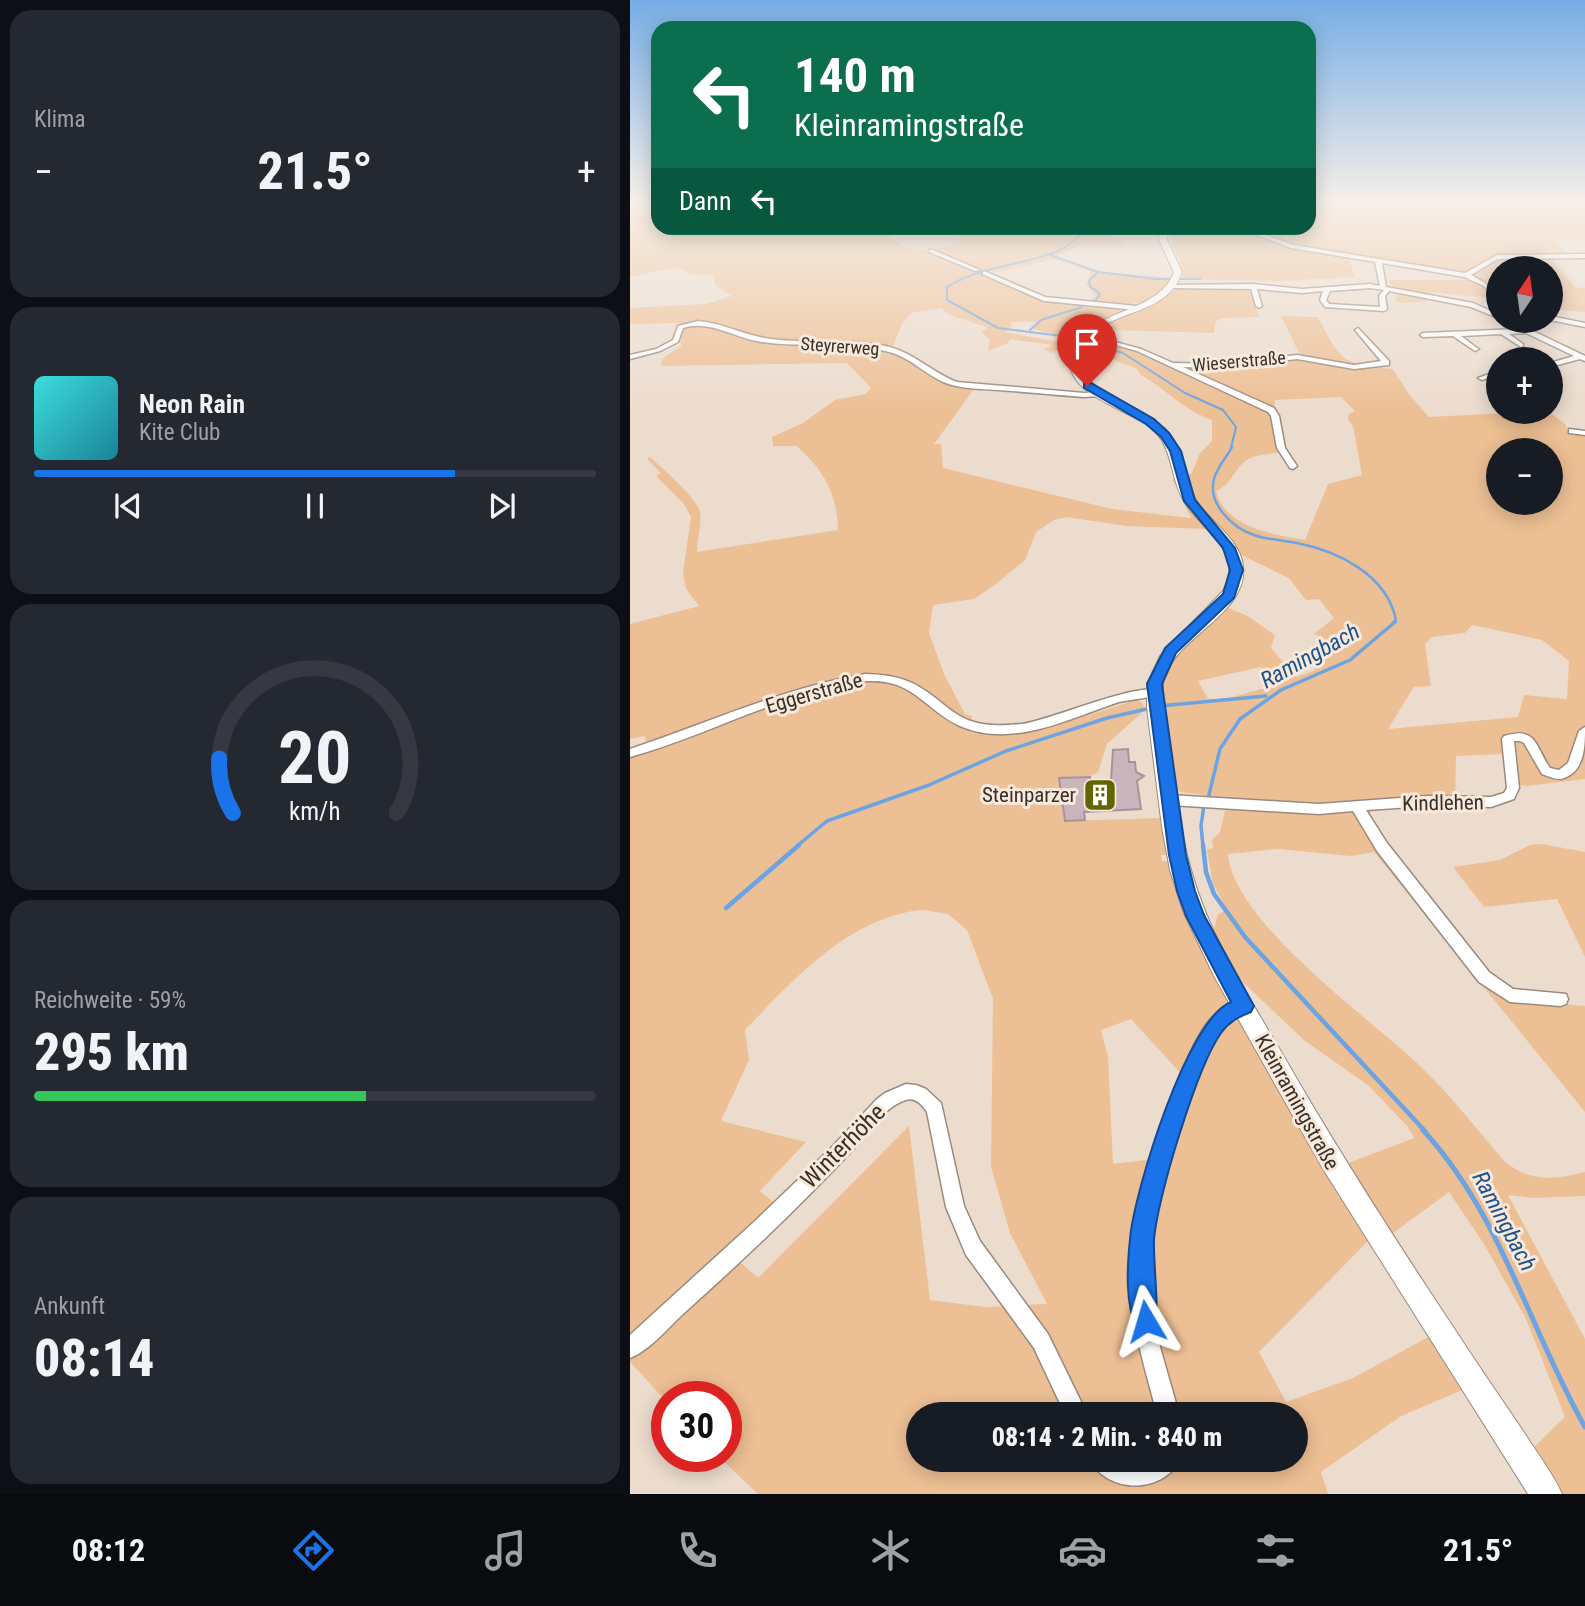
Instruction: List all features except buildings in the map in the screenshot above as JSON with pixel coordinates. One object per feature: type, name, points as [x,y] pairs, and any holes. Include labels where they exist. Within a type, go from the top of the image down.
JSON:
[{"type":"main road","points":[[1083,341],[1100,325],[1137,308],[1176,282],[1177,273]]},
{"type":"main road","name":"Kleinramingstraße","points":[[1083,341],[1075,364],[1079,375],[1100,394],[1150,422],[1166,435],[1175,451],[1190,501],[1236,562],[1237,579],[1229,595],[1170,652],[1157,674],[1155,700],[1180,800],[1186,891],[1195,916],[1342,1183],[1546,1494]]},
{"type":"street","points":[[983,273],[1044,299],[1137,308]]},
{"type":"street","points":[[1328,288],[1323,300],[1326,306],[1384,309],[1381,296],[1386,288],[1382,273]]},
{"type":"street","points":[[1453,273],[1466,275],[1486,285]]},
{"type":"street","points":[[1466,275],[1470,273]]},
{"type":"street","points":[[1176,282],[1302,291],[1386,288],[1473,305],[1486,311]]},
{"type":"street","points":[[1252,286],[1259,306]]},
{"type":"street","points":[[1563,322],[1585,326]]},
{"type":"street","name":"Steyrerweg","points":[[630,358],[668,346],[676,341],[680,327],[699,323],[766,340],[888,349],[909,357],[942,379],[956,383],[1084,395],[1100,394]]},
{"type":"street","name":"Wieserstraße","points":[[1171,365],[1219,366],[1297,357],[1354,367],[1387,363],[1358,330]]},
{"type":"street","points":[[1423,335],[1486,333]]},
{"type":"street","points":[[1504,333],[1521,345]]},
{"type":"street","points":[[1535,333],[1583,358]]},
{"type":"street","points":[[1455,334],[1475,349]]},
{"type":"street","name":"Wieserstraße","points":[[1083,341],[1132,348],[1271,410],[1275,416],[1281,448],[1293,466]]},
{"type":"street","points":[[1563,362],[1583,358]]},
{"type":"street","points":[[1482,378],[1486,377]]},
{"type":"street","points":[[1572,431],[1585,433]]},
{"type":"street","name":"Eggerstraße","points":[[630,753],[818,688],[867,676],[902,681],[962,722],[999,729],[1046,724],[1121,699],[1155,700]]},
{"type":"street","name":"Kindlehen","points":[[1180,800],[1297,809],[1502,800],[1509,796],[1515,779],[1506,744],[1508,739],[1520,736],[1531,741],[1546,771],[1561,775],[1573,765],[1585,732]]},
{"type":"street","points":[[1358,808],[1382,847],[1484,977],[1510,995],[1560,999]]},
{"type":"street","points":[[1165,1402],[1150,1346],[1141,1295],[1142,1238],[1148,1202],[1198,1053],[1214,1027],[1228,1012],[1243,1006]]},
{"type":"street","name":"Winterhöhe","points":[[630,1348],[691,1294],[856,1135],[887,1101],[902,1093],[914,1091],[926,1096],[935,1108],[956,1208],[973,1248],[1041,1342],[1070,1402]]},
{"type":"street","points":[[1113,1472],[1120,1479],[1140,1484],[1158,1476],[1160,1472]]},
{"type":"shaded area","points":[[630,273],[650,273],[630,277]]},
{"type":"shaded area","points":[[687,273],[982,273],[1048,301],[1089,305],[1088,302],[1095,296],[1086,285],[1090,273],[1175,278],[1168,288],[1148,300],[1125,305],[1090,305],[1131,309],[1075,339],[1033,329],[1039,322],[1011,322],[1012,325],[1005,332],[1071,344],[1051,353],[1044,349],[1051,345],[1010,339],[1008,343],[988,351],[990,340],[981,332],[989,328],[950,315],[941,308],[911,313],[902,324],[891,351],[929,375],[974,389],[934,444],[941,444],[943,468],[1112,509],[1191,518],[1172,479],[1176,480],[1194,515],[1206,529],[1127,526],[1066,517],[1054,520],[1036,532],[1025,560],[996,584],[974,599],[933,605],[929,633],[944,674],[965,714],[972,716],[970,732],[1034,729],[1135,700],[1142,702],[1145,710],[1107,744],[1098,772],[1090,776],[1058,778],[1064,821],[1162,818],[1166,855],[1161,855],[1162,861],[1167,861],[1196,932],[1228,994],[1227,1000],[1241,1019],[1369,1240],[1259,1352],[1286,1402],[1353,1378],[1432,1335],[1467,1388],[1401,1416],[1321,1472],[1328,1494],[758,1494],[735,1472],[742,1472],[742,1381],[651,1381],[651,1385],[630,1362],[630,756],[647,751],[645,736],[630,739],[630,624],[699,606],[686,589],[683,573],[691,517],[684,504],[656,476],[661,473],[647,459],[650,457],[670,475],[697,506],[700,516],[697,552],[838,530],[832,494],[815,464],[797,446],[773,446],[772,437],[803,423],[835,400],[865,394],[871,388],[847,363],[661,366],[663,358],[681,346],[680,323],[630,324],[630,308],[706,304],[732,296],[716,286],[712,275]],"holes":[[[923,910],[948,914],[967,930],[993,999],[991,1167],[1010,1233],[1047,1304],[985,1307],[930,1300],[909,1126],[758,1278],[728,1251],[776,1204],[760,1191],[806,1142],[721,1121],[749,1060],[745,1030],[803,972],[847,937],[871,924],[897,915]],[[1131,1019],[1184,1077],[1154,1159],[1113,1164],[1108,1057],[1101,1030]]]},
{"type":"shaded area","points":[[1183,273],[1354,273],[1355,277],[1278,281],[1183,279]]},
{"type":"shaded area","points":[[1449,273],[1486,273],[1486,298],[1429,292],[1426,302],[1399,303],[1395,299],[1399,292],[1390,284],[1390,280],[1473,280],[1464,275]]},
{"type":"shaded area","points":[[1563,273],[1575,287],[1585,288],[1585,312],[1563,310]]},
{"type":"shaded area","points":[[1247,287],[1259,317],[1221,318],[1216,321],[1214,333],[1112,330],[1102,338],[1173,364],[1226,364],[1300,355],[1281,316],[1318,317],[1338,352],[1353,362],[1393,369],[1408,393],[1429,417],[1486,414],[1486,424],[1563,422],[1570,434],[1585,435],[1585,779],[1527,786],[1512,784],[1503,754],[1456,756],[1455,805],[1418,804],[1371,811],[1368,818],[1424,894],[1511,1000],[1585,1006],[1585,1112],[1374,852],[1351,856],[1278,849],[1228,854],[1236,881],[1253,909],[1278,939],[1431,1077],[1505,1162],[1533,1176],[1553,1178],[1585,1172],[1585,1196],[1531,1198],[1508,1195],[1585,1339],[1585,1494],[1562,1494],[1532,1449],[1565,1417],[1526,1319],[1484,1244],[1449,1192],[1389,1236],[1343,1165],[1414,1138],[1408,1127],[1368,1085],[1305,1041],[1232,972],[1213,933],[1218,914],[1227,910],[1213,884],[1207,850],[1213,848],[1212,840],[1220,832],[1228,798],[1181,792],[1175,788],[1164,742],[1162,704],[1166,671],[1183,646],[1225,607],[1246,615],[1275,635],[1271,648],[1296,677],[1313,671],[1339,646],[1314,634],[1334,618],[1319,599],[1306,600],[1289,578],[1237,553],[1190,495],[1185,475],[1192,473],[1200,453],[1212,441],[1212,420],[1184,405],[1141,375],[1136,368],[1083,349],[1092,336],[1109,324],[1179,288]],"holes":[[[1341,397],[1355,411],[1349,414],[1348,420],[1353,426],[1362,475],[1328,484],[1305,540],[1265,532],[1229,513],[1216,491],[1225,485],[1247,460],[1286,451],[1274,408],[1275,400]],[[1472,625],[1542,640],[1569,661],[1567,699],[1524,695],[1518,717],[1388,729],[1414,687],[1431,686],[1425,644],[1432,637],[1465,633]],[[1261,667],[1275,685],[1226,699],[1208,699],[1198,681]]]},
{"type":"shaded area","points":[[1542,844],[1585,852],[1585,957],[1557,899],[1484,907],[1453,867],[1500,860],[1530,845]]},
{"type":"waterway","name":"Ramingbach","points":[[979,273],[947,287],[947,300],[998,328],[1069,337],[1123,353],[1185,393],[1223,410],[1236,427],[1231,448]]},
{"type":"waterway","name":"Ramingbach","points":[[1094,303],[1100,294],[1090,286],[1089,281],[1097,273]]},
{"type":"waterway","points":[[1104,273],[1156,279],[1200,279]]},
{"type":"waterway","name":"Ramingbach","points":[[1030,330],[1041,320],[1082,307]]},
{"type":"waterway","name":"Ramingbach","points":[[1232,447],[1217,470],[1213,488],[1218,506],[1230,521],[1254,535],[1313,547],[1344,559],[1372,578],[1382,590],[1391,604],[1396,620],[1393,623]]},
{"type":"waterway","name":"Ramingbach","points":[[1208,799],[1220,749],[1240,719],[1281,690],[1350,660],[1395,622]]},
{"type":"waterway","points":[[1159,706],[1266,696]]},
{"type":"waterway","points":[[797,846],[827,821],[929,785],[1006,751],[1107,718],[1151,708]]},
{"type":"waterway","name":"Ramingbach","points":[[1203,846],[1201,826],[1204,805]]},
{"type":"waterway","points":[[726,908],[799,845]]},
{"type":"waterway","name":"Ramingbach","points":[[1203,845],[1206,872],[1214,894],[1245,937],[1425,1131]]},
{"type":"waterway","name":"Ramingbach","points":[[1423,1130],[1450,1163],[1494,1235],[1585,1427]]},
{"type":"place","name":"Steinparzer","points":[[1100,795]]},
{"type":"route","points":[[1087,386],[1150,422],[1166,435],[1178,459],[1182,482],[1190,501],[1233,554],[1237,570],[1237,579],[1229,595],[1170,652],[1162,663],[1154,684],[1177,855],[1186,891],[1195,916],[1243,1006],[1228,1012],[1214,1027],[1198,1053],[1151,1190],[1142,1238],[1141,1295],[1146,1321]]}]
